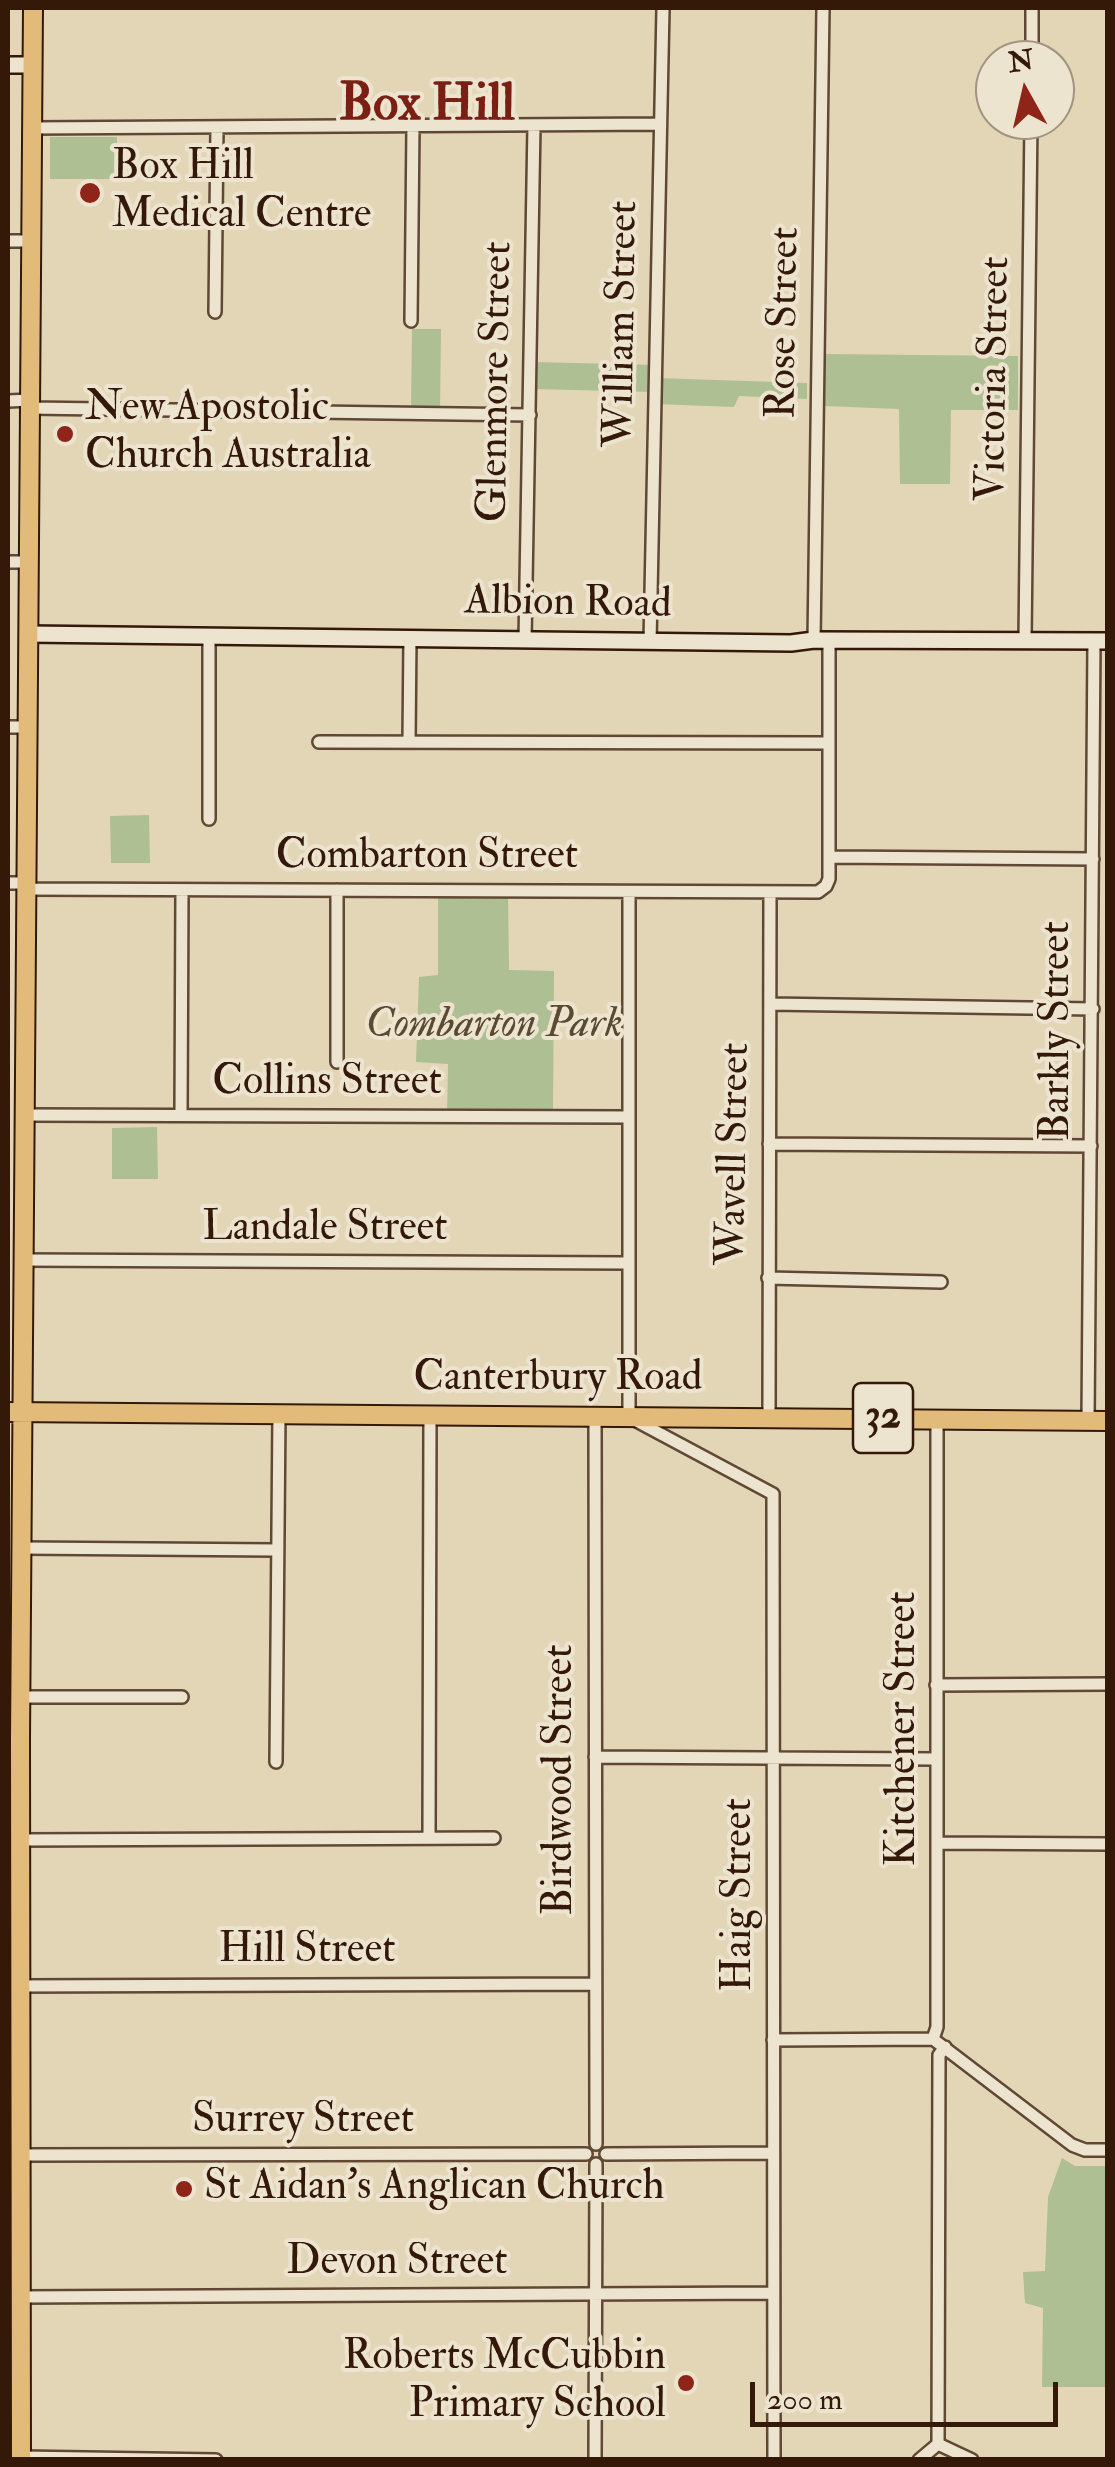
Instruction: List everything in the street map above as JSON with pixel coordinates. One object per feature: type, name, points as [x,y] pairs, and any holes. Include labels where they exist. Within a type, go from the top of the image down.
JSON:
[{"type":"main road","points":[[21,2458],[14,2337],[20,2297],[19,1986],[13,1896],[19,1840],[14,1738],[20,1696],[14,1580],[22,1548],[15,1412],[25,1114],[20,885],[28,727],[33,8]]},
{"type":"main road","name":"Canterbury Road","points":[[15,1412],[1108,1421]]},
{"type":"street","name":"William Street","points":[[650,642],[663,8]]},
{"type":"street","name":"Rose Street","points":[[823,8],[822,640],[828,743],[826,886]]},
{"type":"street","points":[[1032,8],[1032,40]]},
{"type":"street","points":[[8,65],[32,65]]},
{"type":"street","points":[[31,128],[660,124]]},
{"type":"street","name":"Glenmore Street","points":[[526,640],[534,125]]},
{"type":"street","points":[[411,322],[413,126]]},
{"type":"street","points":[[215,312],[217,127]]},
{"type":"street","name":"Victoria Street","points":[[1025,640],[1031,140]]},
{"type":"street","points":[[8,241],[31,241]]},
{"type":"street","points":[[8,401],[530,415]]},
{"type":"street","points":[[8,562],[28,562]]},
{"type":"street","name":"Albion Road","points":[[28,634],[791,643],[1101,641]]},
{"type":"street","points":[[209,636],[209,819]]},
{"type":"street","points":[[409,742],[410,637]]},
{"type":"street","name":"Barkly Street","points":[[1088,1422],[1092,859],[1101,641]]},
{"type":"street","points":[[8,727],[28,727]]},
{"type":"street","points":[[319,742],[828,743]]},
{"type":"street","points":[[829,858],[1092,859]]},
{"type":"street","name":"Combarton Street","points":[[20,885],[182,890],[629,892],[818,892],[826,886]]},
{"type":"street","points":[[181,1116],[182,890]]},
{"type":"street","points":[[337,890],[337,1062]]},
{"type":"street","points":[[629,892],[629,1417]]},
{"type":"street","name":"Wavell Street","points":[[769,1416],[770,892]]},
{"type":"street","points":[[770,1004],[1093,1009]]},
{"type":"street","points":[[1092,1050],[1108,1050]]},
{"type":"street","name":"Collins Street","points":[[25,1114],[628,1118]]},
{"type":"street","points":[[768,1144],[1091,1146]]},
{"type":"street","name":"Landale Street","points":[[23,1260],[627,1263]]},
{"type":"street","points":[[768,1278],[941,1282]]},
{"type":"street","points":[[276,1762],[279,1413]]},
{"type":"street","points":[[429,1838],[430,1414]]},
{"type":"street","name":"Birdwood Street","points":[[595,1416],[596,2144]]},
{"type":"street","name":"Haig Street","points":[[629,1417],[772,1494],[774,2460]]},
{"type":"street","name":"Kitchener Street","points":[[933,2039],[938,2027],[937,1418]]},
{"type":"street","points":[[22,1548],[276,1550]]},
{"type":"street","points":[[936,1685],[1108,1684]]},
{"type":"street","points":[[20,1696],[182,1697]]},
{"type":"street","points":[[595,1757],[936,1759]]},
{"type":"street","points":[[19,1840],[494,1838]]},
{"type":"street","points":[[938,1843],[1108,1844]]},
{"type":"street","name":"Hill Street","points":[[19,1986],[595,1984]]},
{"type":"street","points":[[773,2040],[933,2039],[1072,2145],[1085,2150],[1108,2150]]},
{"type":"street","points":[[919,2460],[938,2444],[939,2055],[945,2047]]},
{"type":"street","points":[[596,2144],[606,2154],[596,2164],[586,2154],[596,2144]]},
{"type":"street","points":[[606,2154],[773,2153]]},
{"type":"street","name":"Surrey Street","points":[[20,2155],[586,2154]]},
{"type":"street","points":[[595,2460],[596,2164]]},
{"type":"street","name":"Devon Street","points":[[20,2297],[773,2294]]},
{"type":"street","points":[[938,2444],[972,2460]]},
{"type":"street","points":[[21,2458],[216,2460]]},
{"type":"green space","points":[[50,137],[117,137],[117,179],[50,179]]},
{"type":"green space","points":[[412,329],[441,329],[440,411],[411,410]]},
{"type":"green space","points":[[825,354],[1018,356],[1018,410],[951,410],[950,484],[900,484],[899,409],[824,406]]},
{"type":"green space","points":[[534,362],[655,365],[656,378],[807,383],[807,399],[739,396],[734,407],[655,404],[654,392],[533,389]]},
{"type":"green space","points":[[149,815],[150,863],[111,863],[110,816]]},
{"type":"green space","name":"Combarton Park","points":[[438,891],[508,891],[509,970],[554,971],[553,1117],[447,1117],[448,1064],[416,1062],[419,977],[438,975]]},
{"type":"green space","points":[[157,1127],[158,1179],[112,1179],[112,1128]]},
{"type":"green space","points":[[1062,2158],[1075,2166],[1107,2166],[1107,2387],[1042,2387],[1043,2308],[1025,2303],[1023,2272],[1045,2271],[1048,2197]]},
{"type":"place","name":"Box Hill Medical Centre","points":[[90,193]]},
{"type":"place","name":"New Apostolic Church Australia","points":[[65,434]]},
{"type":"place","name":"St Aidan's Anglican Church","points":[[184,2189]]},
{"type":"place","name":"Roberts McCubbin Primary School","points":[[686,2383]]},
{"type":"district","name":"Box Hill","points":[[427,108]]}]
